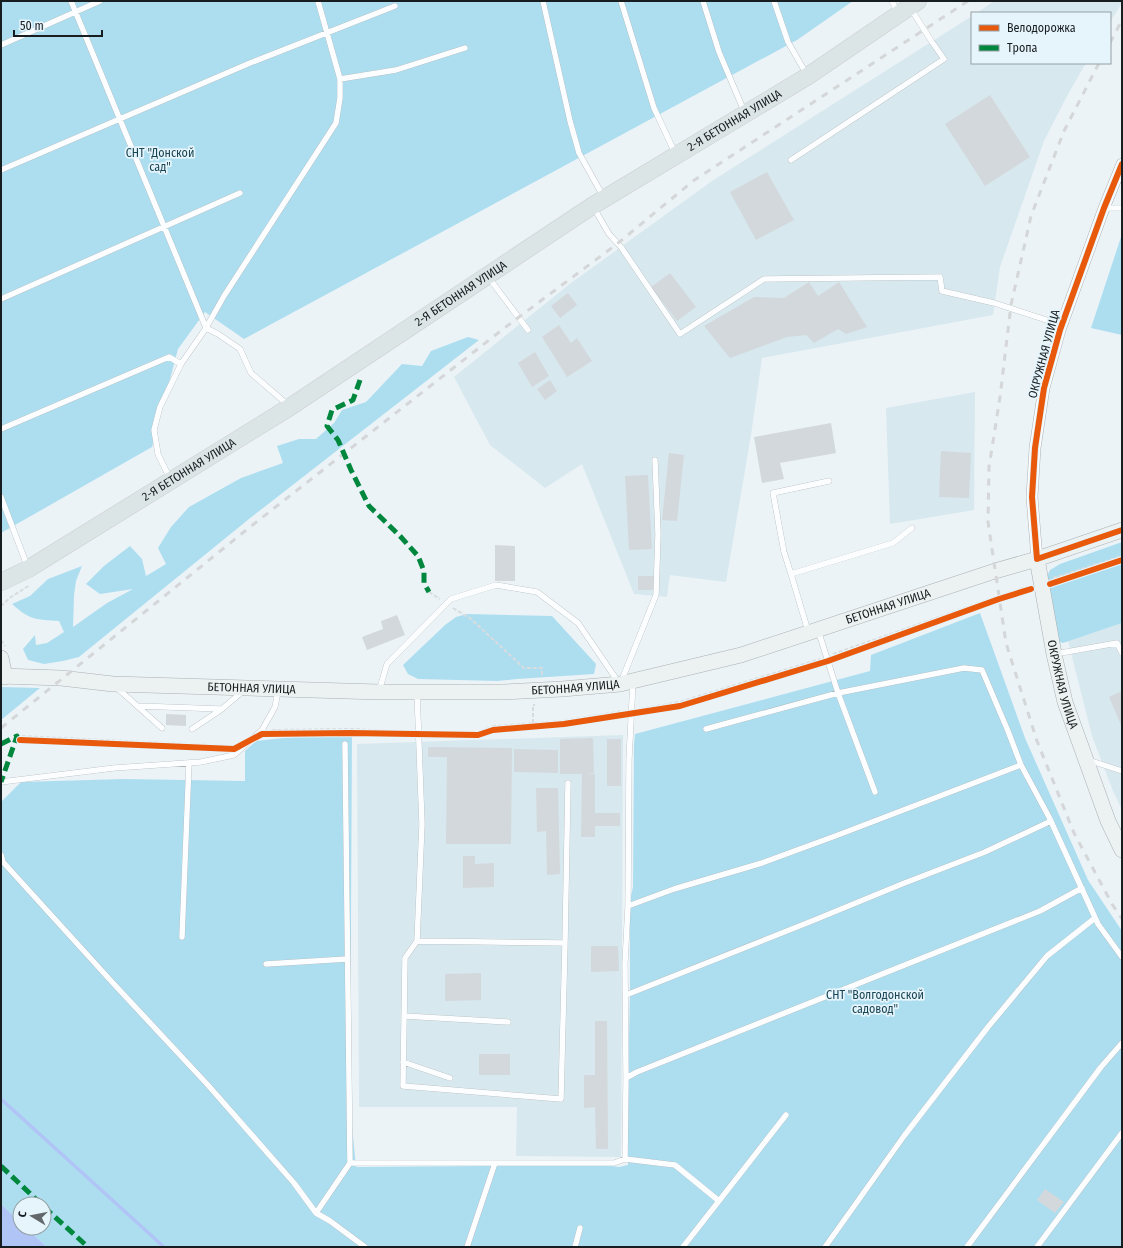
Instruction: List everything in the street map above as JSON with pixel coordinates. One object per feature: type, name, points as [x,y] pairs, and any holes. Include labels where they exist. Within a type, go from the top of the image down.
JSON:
[{"type":"main road","name":"2-Я БЕТОННАЯ УЛИЦА","points":[[1,582],[29,577],[171,480],[290,407],[598,203],[808,76],[904,6]]},
{"type":"main road","name":"БЕТОННАЯ УЛИЦА","points":[[4,654],[3,676],[61,678],[113,684],[379,692],[503,692],[627,683],[741,655],[1122,530]]},
{"type":"main road","name":"ОКРУЖНАЯ УЛИЦА","points":[[1037,559],[1054,654],[1066,702],[1108,821],[1122,850]]},
{"type":"street","name":"ОКРУЖНАЯ УЛИЦА","points":[[1037,559],[1032,497],[1035,448],[1044,388],[1062,325],[1104,208],[1122,164]]},
{"type":"lane","points":[[71,1],[206,328],[218,334],[240,349],[252,373],[290,407]]},
{"type":"lane","points":[[1,45],[100,1]]},
{"type":"lane","points":[[171,480],[158,454],[154,430],[160,407],[181,364],[206,328],[224,296],[336,123],[340,98],[340,79],[318,1]]},
{"type":"lane","points":[[543,1],[570,121],[579,153],[609,234],[620,247],[680,334],[764,279],[940,277],[942,291],[994,303],[1062,325]]},
{"type":"lane","points":[[621,1],[654,108],[676,155]]},
{"type":"lane","points":[[703,1],[719,52],[745,114]]},
{"type":"lane","points":[[774,1],[788,42],[808,76]]},
{"type":"lane","points":[[1,170],[250,63],[395,6]]},
{"type":"lane","points":[[791,160],[944,59],[904,6]]},
{"type":"lane","points":[[340,79],[396,70],[465,48]]},
{"type":"lane","points":[[1,299],[240,193]]},
{"type":"lane","points":[[1104,208],[1122,208]]},
{"type":"lane","points":[[488,276],[528,330]]},
{"type":"lane","points":[[1,429],[169,357],[181,364]]},
{"type":"lane","points":[[625,1159],[625,963],[628,906],[628,759],[631,714],[627,683],[656,595],[658,534],[655,460]]},
{"type":"lane","points":[[830,481],[773,493],[784,552],[791,574],[813,632],[828,661],[875,792]]},
{"type":"lane","points":[[1,497],[29,577]]},
{"type":"lane","points":[[791,574],[893,543],[912,528]]},
{"type":"lane","points":[[379,692],[387,664],[451,599],[496,585],[537,592],[578,623],[627,683]]},
{"type":"lane","points":[[1054,654],[1119,642],[1122,653]]},
{"type":"lane","points":[[706,729],[838,692],[964,668],[982,670],[1021,765],[1051,822],[1095,918],[1122,957]]},
{"type":"lane","points":[[113,684],[162,728]]},
{"type":"lane","points":[[192,729],[222,709],[247,688]]},
{"type":"lane","points":[[1,782],[114,768],[201,762],[234,755],[262,730],[275,707],[279,689]]},
{"type":"lane","points":[[417,692],[422,824],[417,941],[405,958],[403,1086],[561,1099],[568,783]]},
{"type":"lane","points":[[138,706],[222,709]]},
{"type":"lane","points":[[316,1213],[350,1163],[345,744]]},
{"type":"lane","points":[[1085,758],[1122,771]]},
{"type":"lane","points":[[182,937],[189,763]]},
{"type":"lane","points":[[628,906],[674,889],[768,861],[1021,765]]},
{"type":"lane","points":[[626,995],[985,852],[1051,822]]},
{"type":"lane","points":[[1,855],[3,862],[207,1084],[294,1183],[316,1213],[330,1221],[365,1247]]},
{"type":"lane","points":[[626,1078],[637,1072],[840,990],[1040,911],[1082,888]]},
{"type":"lane","points":[[825,1247],[904,1136],[988,1027],[1047,956],[1095,918]]},
{"type":"lane","points":[[417,941],[565,944]]},
{"type":"lane","points":[[266,964],[347,958]]},
{"type":"lane","points":[[404,1016],[508,1022]]},
{"type":"lane","points":[[967,1247],[1101,1068],[1122,1043]]},
{"type":"lane","points":[[403,1062],[450,1078]]},
{"type":"lane","points":[[683,1247],[786,1115]]},
{"type":"lane","points":[[1037,1247],[1122,1133]]},
{"type":"lane","points":[[350,1163],[614,1163],[625,1159],[675,1165],[719,1201]]},
{"type":"lane","points":[[467,1247],[495,1163]]},
{"type":"lane","points":[[576,1247],[580,1228]]},
{"type":"path","points":[[1051,581],[1122,556]]},
{"type":"path","points":[[1051,581],[1122,560]]},
{"type":"path","points":[[1,606],[29,577]]},
{"type":"path","points":[[19,737],[234,749],[262,734],[351,733],[478,735],[493,730],[564,724],[680,706],[828,661],[999,599],[1031,589]]},
{"type":"path","points":[[429,592],[441,600]]},
{"type":"path","points":[[453,607],[471,619],[524,668],[542,668],[543,704],[533,705],[533,723]]},
{"type":"path","points":[[1,640],[4,654]]},
{"type":"path","points":[[19,737],[232,746]]},
{"type":"shaded area","points":[[994,1],[1122,1],[1111,20],[1111,12],[978,12]]},
{"type":"shaded area","points":[[971,17],[971,64],[1085,64],[1044,141],[1000,267],[993,315],[762,358],[751,435],[726,582],[670,575],[667,597],[634,594],[582,464],[545,488],[490,445],[454,377],[571,283],[712,181]]},
{"type":"shaded area","points":[[975,392],[974,510],[890,524],[886,408]]},
{"type":"shaded area","points":[[1122,623],[1122,810],[1113,791],[1092,736],[1068,641]]},
{"type":"shaded area","points":[[623,735],[621,1157],[516,1156],[517,1107],[359,1107],[357,744]]},
{"type":"shaded area","points":[[1,1204],[12,1214],[12,1236],[35,1236],[47,1247],[1,1247]]},
{"type":"green space","name":"СНТ \"Донской сад\"","points":[[1,1],[853,1],[797,40],[244,339],[205,312],[178,349],[152,447],[1,533]]},
{"type":"green space","points":[[1122,234],[1122,335],[1091,328]]},
{"type":"green space","points":[[468,337],[479,340],[249,519],[79,657],[44,664],[28,660],[23,649],[35,635],[36,645],[47,643],[64,632],[59,621],[34,618],[24,614],[12,604],[30,596],[48,579],[82,566],[76,581],[73,627],[107,603],[133,589],[100,594],[86,584],[104,566],[130,546],[142,559],[146,576],[166,564],[158,548],[171,527],[189,507],[241,478],[283,463],[277,446],[299,439],[316,439],[334,423],[342,410],[366,402],[402,364],[422,366],[431,351]]},
{"type":"green space","points":[[1122,542],[1122,623],[1063,643],[1059,642],[1047,576],[1050,570],[1060,564]]},
{"type":"green space","name":"СНТ \"Волгодонской садовод\"","points":[[980,613],[1025,738],[1088,880],[1122,931],[1122,1247],[47,1247],[35,1236],[52,1236],[52,1196],[12,1196],[12,1214],[1,1204],[1,802],[21,782],[124,779],[245,781],[245,751],[256,741],[293,737],[352,735],[350,1104],[356,1167],[605,1165],[619,1167],[628,1165],[630,900],[633,887],[635,734],[870,671],[871,655]]},
{"type":"green space","points":[[467,614],[552,616],[596,664],[594,674],[497,681],[418,679],[408,674],[403,665],[445,625],[456,617]]},
{"type":"green space","points":[[1,687],[40,688],[1,720]]},
{"type":"building","points":[[990,95],[1030,157],[985,186],[945,124]]},
{"type":"building","points":[[767,172],[794,220],[756,240],[730,192]]},
{"type":"building","points":[[670,273],[696,307],[677,321],[651,287]]},
{"type":"building","points":[[809,282],[818,296],[839,282],[867,327],[846,334],[838,329],[814,343],[806,335],[787,337],[730,358],[704,326],[754,297],[784,298]]},
{"type":"building","points":[[568,293],[577,305],[560,318],[551,306]]},
{"type":"building","points":[[559,325],[571,343],[577,338],[592,361],[567,377],[542,337]]},
{"type":"building","points":[[535,352],[549,376],[532,387],[518,363]]},
{"type":"building","points":[[550,380],[557,391],[545,400],[537,389]]},
{"type":"building","points":[[831,423],[836,453],[780,463],[784,479],[762,483],[754,437]]},
{"type":"building","points":[[941,451],[971,453],[969,498],[939,497]]},
{"type":"building","points":[[669,453],[684,455],[677,521],[662,520]]},
{"type":"building","points":[[648,475],[652,549],[629,550],[625,476]]},
{"type":"building","points":[[495,545],[515,546],[515,581],[495,581]]},
{"type":"building","points":[[638,576],[655,576],[655,590],[638,590]]},
{"type":"building","points":[[397,615],[405,635],[367,650],[362,637],[383,629],[381,621]]},
{"type":"building","points":[[1122,691],[1122,727],[1109,697]]},
{"type":"building","points":[[166,714],[186,715],[186,726],[166,725]]},
{"type":"building","points":[[593,738],[594,773],[587,774],[595,774],[595,813],[620,813],[620,826],[595,826],[595,837],[581,837],[582,774],[560,774],[560,739]]},
{"type":"building","points":[[607,739],[621,739],[621,786],[607,786]]},
{"type":"building","points":[[428,747],[512,748],[511,844],[446,844],[447,757],[428,757]]},
{"type":"building","points":[[514,749],[558,750],[558,773],[514,772]]},
{"type":"building","points":[[536,788],[558,788],[560,874],[547,875],[546,831],[537,832]]},
{"type":"building","points":[[463,856],[475,856],[475,864],[494,863],[494,887],[463,888]]},
{"type":"building","points":[[591,946],[618,946],[619,971],[591,972]]},
{"type":"building","points":[[481,973],[481,1000],[445,1001],[445,974]]},
{"type":"building","points":[[595,1021],[607,1021],[608,1149],[596,1149],[595,1107],[584,1108],[584,1075],[595,1075]]},
{"type":"building","points":[[479,1054],[510,1054],[510,1075],[479,1075]]},
{"type":"building","points":[[1045,1189],[1064,1202],[1055,1213],[1037,1200]]},
{"type":"waterway","points":[[1,1099],[164,1247]]},
{"type":"railway","points":[[1,728],[250,527],[507,326],[617,244],[693,181],[968,1]]},
{"type":"railway","points":[[1111,41],[1122,20]]},
{"type":"railway","points":[[1098,64],[1064,131],[1031,216],[1011,305],[1000,397],[989,467],[988,522],[1006,643],[1037,741],[1074,833],[1112,904],[1122,919]]},
{"type":"marked path","points":[[360,380],[353,400],[332,410],[327,426],[338,440],[369,506],[418,556],[424,571],[424,583],[429,592]]},
{"type":"marked path","points":[[1,744],[17,736],[1,782]]},
{"type":"marked path","points":[[1,1166],[33,1196]]},
{"type":"marked path","points":[[52,1214],[88,1247]]},
{"type":"cycle path","points":[[1122,164],[1104,208],[1060,330],[1044,388],[1035,448],[1032,497],[1037,559],[1122,530]]},
{"type":"cycle path","points":[[1050,584],[1122,560]]},
{"type":"cycle path","points":[[20,740],[234,749],[262,734],[351,733],[478,735],[493,730],[564,724],[680,706],[828,661],[999,599],[1031,589]]}]
